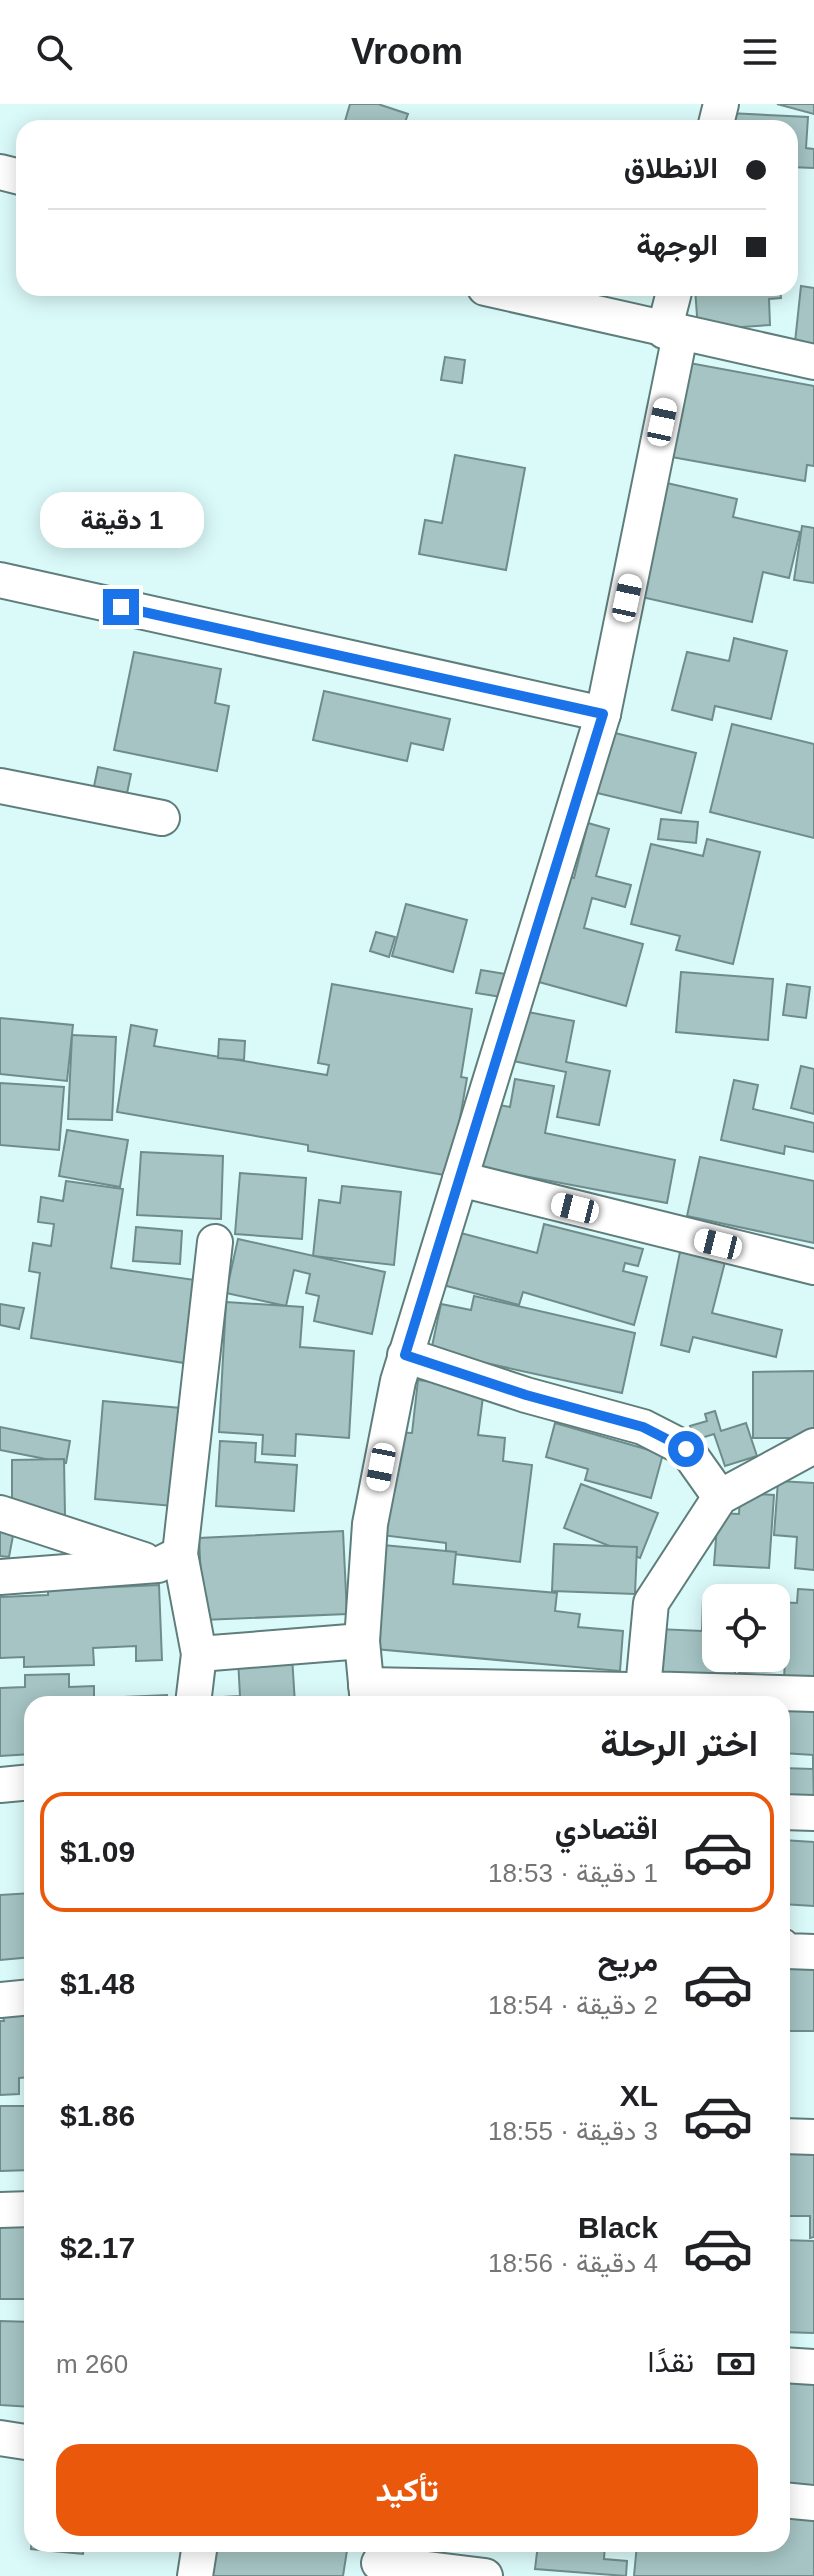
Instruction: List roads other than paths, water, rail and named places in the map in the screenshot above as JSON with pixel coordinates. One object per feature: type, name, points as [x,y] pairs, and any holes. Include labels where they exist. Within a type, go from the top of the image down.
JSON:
[{"type":"street","points":[[518,296],[672,333],[814,362]]},
{"type":"street","points":[[629,1690],[367,1694],[362,1641],[370,1524],[405,1355],[603,714],[672,333],[674,296]]},
{"type":"street","points":[[0,580],[603,714]]},
{"type":"street","points":[[0,786],[162,818]]},
{"type":"street","points":[[460,1179],[814,1267]]},
{"type":"street","points":[[194,1696],[199,1654],[169,1559],[215,1242]]},
{"type":"street","points":[[405,1355],[526,1395],[643,1427],[686,1449],[720,1497]]},
{"type":"street","points":[[814,1446],[720,1497],[651,1603],[643,1689],[814,1694]]},
{"type":"street","points":[[0,1513],[169,1559]]},
{"type":"street","points":[[0,1577],[169,1559]]},
{"type":"street","points":[[199,1654],[362,1641]]},
{"type":"street","points":[[0,1785],[24,1783]]},
{"type":"street","points":[[790,1812],[814,1813]]},
{"type":"street","points":[[790,1951],[814,1952]]},
{"type":"street","points":[[0,2000],[24,1998]]},
{"type":"street","points":[[790,2136],[814,2137]]},
{"type":"street","points":[[0,2210],[24,2209]]},
{"type":"street","points":[[790,2366],[814,2367]]},
{"type":"street","points":[[0,2438],[24,2442]]},
{"type":"street","points":[[790,2501],[814,2503]]},
{"type":"street","points":[[195,2576],[199,2552]]},
{"type":"street","points":[[380,2561],[485,2576]]}]
